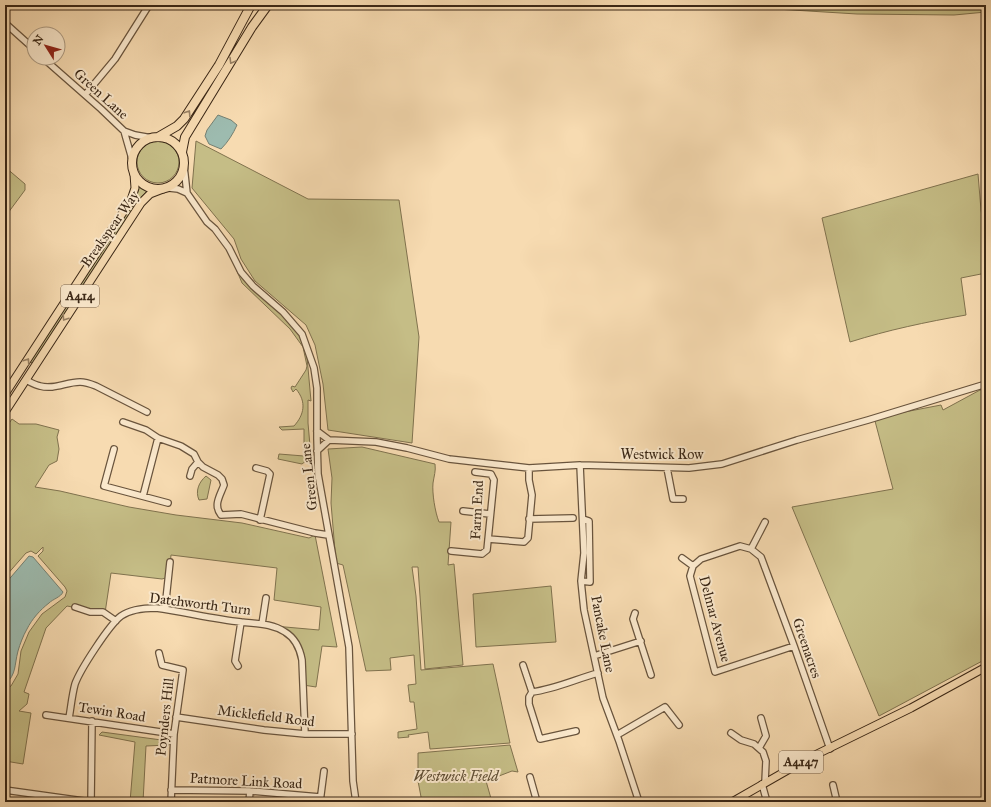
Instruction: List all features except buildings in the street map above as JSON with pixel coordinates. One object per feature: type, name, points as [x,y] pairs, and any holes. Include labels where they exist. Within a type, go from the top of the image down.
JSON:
[{"type":"highway","points":[[252,27],[262,5]]},
{"type":"highway","points":[[182,152],[185,137],[252,27],[268,5]]},
{"type":"highway","points":[[155,137],[170,140],[179,147],[184,159],[182,175],[176,182],[166,188],[156,190],[143,185],[134,174],[132,166],[134,151],[145,140],[155,137],[177,126],[184,119],[219,65],[250,6]]},
{"type":"main road","name":"Breakspear Way","points":[[5,394],[132,200],[135,188],[134,174]]},
{"type":"main road","name":"Breakspear Way","points":[[5,412],[141,202],[150,194],[166,188]]},
{"type":"main road","name":"A4147","points":[[732,802],[807,759],[945,690],[986,667]]},
{"type":"street","points":[[85,95],[115,59],[149,5]]},
{"type":"street","points":[[5,23],[26,42]]},
{"type":"street","name":"Green Lane","points":[[53,66],[124,131],[134,135],[155,137]]},
{"type":"street","name":"Green Lane","points":[[124,131],[132,159]]},
{"type":"street","name":"Green Lane","points":[[184,166],[187,193],[207,222],[215,229],[230,248],[241,272],[253,286],[283,312],[302,334],[314,368],[317,388],[318,474],[349,647],[353,781],[356,802]]},
{"type":"street","points":[[166,188],[178,189],[187,193]]},
{"type":"street","points":[[26,380],[45,387],[58,387],[80,382],[88,383],[147,412]]},
{"type":"street","name":"Westwick Row","points":[[329,440],[376,442],[449,459],[528,468],[580,465],[689,468],[722,464],[797,440],[986,384]]},
{"type":"street","points":[[123,422],[146,430],[158,438],[181,446],[194,454],[198,462],[203,467],[218,475],[222,479],[224,485],[216,504],[221,515],[241,514],[260,520],[328,535]]},
{"type":"street","points":[[317,431],[329,440],[317,451]]},
{"type":"street","points":[[143,496],[158,438]]},
{"type":"street","points":[[114,449],[104,486],[168,503]]},
{"type":"street","points":[[190,476],[192,468],[198,462]]},
{"type":"street","points":[[580,465],[583,519],[590,521],[587,553],[590,582],[581,581]]},
{"type":"street","points":[[256,468],[267,471],[270,474],[260,520]]},
{"type":"street","points":[[488,539],[524,542],[528,538],[532,494],[528,468]]},
{"type":"street","points":[[667,468],[673,499],[683,500]]},
{"type":"street","name":"Farm End","points":[[452,551],[482,554],[487,550],[494,480],[491,474],[475,472]]},
{"type":"street","points":[[463,511],[490,514]]},
{"type":"street","points":[[530,519],[573,518]]},
{"type":"street","points":[[751,550],[764,522]]},
{"type":"street","name":"Delmar Avenue","points":[[761,556],[740,546],[701,559],[693,566],[690,576],[715,672],[794,646]]},
{"type":"street","name":"Pancake Lane","points":[[587,553],[581,581],[584,610],[603,698],[639,802]]},
{"type":"street","name":"Greenacres","points":[[761,556],[830,748]]},
{"type":"street","name":"Delmar Avenue","points":[[682,558],[693,566]]},
{"type":"street","points":[[165,609],[170,562]]},
{"type":"street","points":[[262,624],[266,598]]},
{"type":"street","points":[[76,607],[90,612],[103,612],[116,621]]},
{"type":"street","name":"Datchworth Turn","points":[[69,718],[78,676],[116,621],[125,614],[137,610],[150,608],[165,609],[274,626],[286,632],[300,649],[302,660],[305,734]]},
{"type":"street","points":[[635,613],[633,619],[650,674]]},
{"type":"street","points":[[238,666],[235,662],[241,622]]},
{"type":"street","points":[[594,656],[640,641]]},
{"type":"street","name":"Poynders Hill","points":[[159,653],[162,665],[183,670],[174,734],[171,802]]},
{"type":"street","points":[[523,665],[532,692],[529,698],[529,704],[540,739],[576,731]]},
{"type":"street","points":[[532,692],[554,688],[578,678],[598,673]]},
{"type":"street","points":[[616,735],[665,707],[679,725]]},
{"type":"street","name":"Tewin Road","points":[[46,715],[174,734]]},
{"type":"street","name":"Micklefield Road","points":[[176,717],[264,730],[305,734],[352,734]]},
{"type":"street","points":[[759,748],[766,736],[761,718]]},
{"type":"street","points":[[5,790],[91,802],[92,721]]},
{"type":"street","points":[[731,733],[741,740],[754,744],[763,752],[766,761],[764,783],[767,802]]},
{"type":"street","points":[[320,800],[324,772]]},
{"type":"street","points":[[530,777],[537,802]]},
{"type":"street","points":[[833,785],[837,802]]},
{"type":"street","name":"Patmore Link Road","points":[[171,790],[250,791],[320,800]]},
{"type":"street","points":[[250,791],[250,802]]},
{"type":"green space","points":[[711,5],[986,5],[986,12],[954,15],[857,14]]},
{"type":"green space","points":[[154,141],[162,141],[170,144],[176,150],[179,162],[176,174],[170,180],[162,183],[154,183],[146,180],[140,174],[137,166],[137,158],[140,150],[146,144]]},
{"type":"green space","points":[[196,141],[308,199],[399,200],[419,337],[412,443],[328,430],[323,384],[315,345],[306,325],[255,281],[241,259],[234,239],[192,188]]},
{"type":"green space","points":[[5,167],[25,184],[25,190],[5,217]]},
{"type":"green space","points":[[978,174],[981,210],[986,242],[986,273],[961,278],[966,315],[936,320],[850,342],[822,218]]},
{"type":"green space","points":[[139,185],[148,190],[138,200],[135,206],[132,204],[137,195]]},
{"type":"green space","points":[[131,206],[134,207],[33,363],[30,362]]},
{"type":"green space","points":[[237,271],[253,289],[287,317],[306,346],[311,401],[308,400],[308,423],[311,457],[302,464],[278,459],[279,454],[304,456],[304,429],[282,430],[279,427],[294,426],[302,413],[302,399],[296,389],[293,392],[291,388],[292,386],[295,387],[306,370],[307,366],[303,347],[290,329],[242,283]]},
{"type":"green space","points":[[980,390],[986,390],[986,659],[879,716],[792,507],[893,489],[875,421],[889,415],[941,405],[943,410]]},
{"type":"green space","points":[[12,419],[19,424],[36,424],[59,430],[57,437],[59,449],[57,461],[49,465],[35,487],[60,491],[129,507],[176,515],[242,523],[309,538],[315,535],[337,647],[322,646],[316,687],[303,685],[302,660],[294,640],[274,626],[319,630],[321,607],[274,600],[277,568],[171,555],[169,577],[162,579],[111,573],[105,613],[67,606],[46,628],[24,692],[29,694],[27,704],[19,711],[31,713],[23,764],[5,761],[5,689],[11,686],[18,674],[21,651],[29,632],[42,614],[65,597],[67,591],[38,556],[43,551],[43,547],[36,554],[31,551],[26,553],[5,577],[5,429]]},
{"type":"green space","points":[[362,447],[435,464],[433,497],[436,513],[439,522],[451,522],[448,565],[454,564],[463,665],[425,669],[418,567],[412,567],[416,596],[421,670],[493,664],[510,743],[430,749],[428,732],[398,738],[398,732],[417,729],[414,702],[410,702],[408,685],[416,684],[414,655],[390,658],[391,670],[366,671],[343,565],[336,563],[331,503],[332,478],[328,449]]},
{"type":"green space","points":[[206,476],[211,480],[207,499],[199,500],[197,493],[198,487]]},
{"type":"green space","points":[[551,586],[556,642],[476,647],[473,594]]},
{"type":"green space","points":[[102,732],[169,741],[169,745],[146,746],[143,802],[130,802],[135,742],[99,735]]},
{"type":"green space","name":"Westwick Field","points":[[510,745],[518,772],[512,771],[486,781],[492,802],[422,802],[418,781],[418,753]]},
{"type":"shaded area","points":[[218,115],[231,120],[237,125],[226,144],[221,149],[209,144],[205,136],[207,130]]},
{"type":"shaded area","points":[[29,556],[33,557],[63,592],[42,609],[29,625],[18,651],[12,677],[5,685],[5,584]]}]
